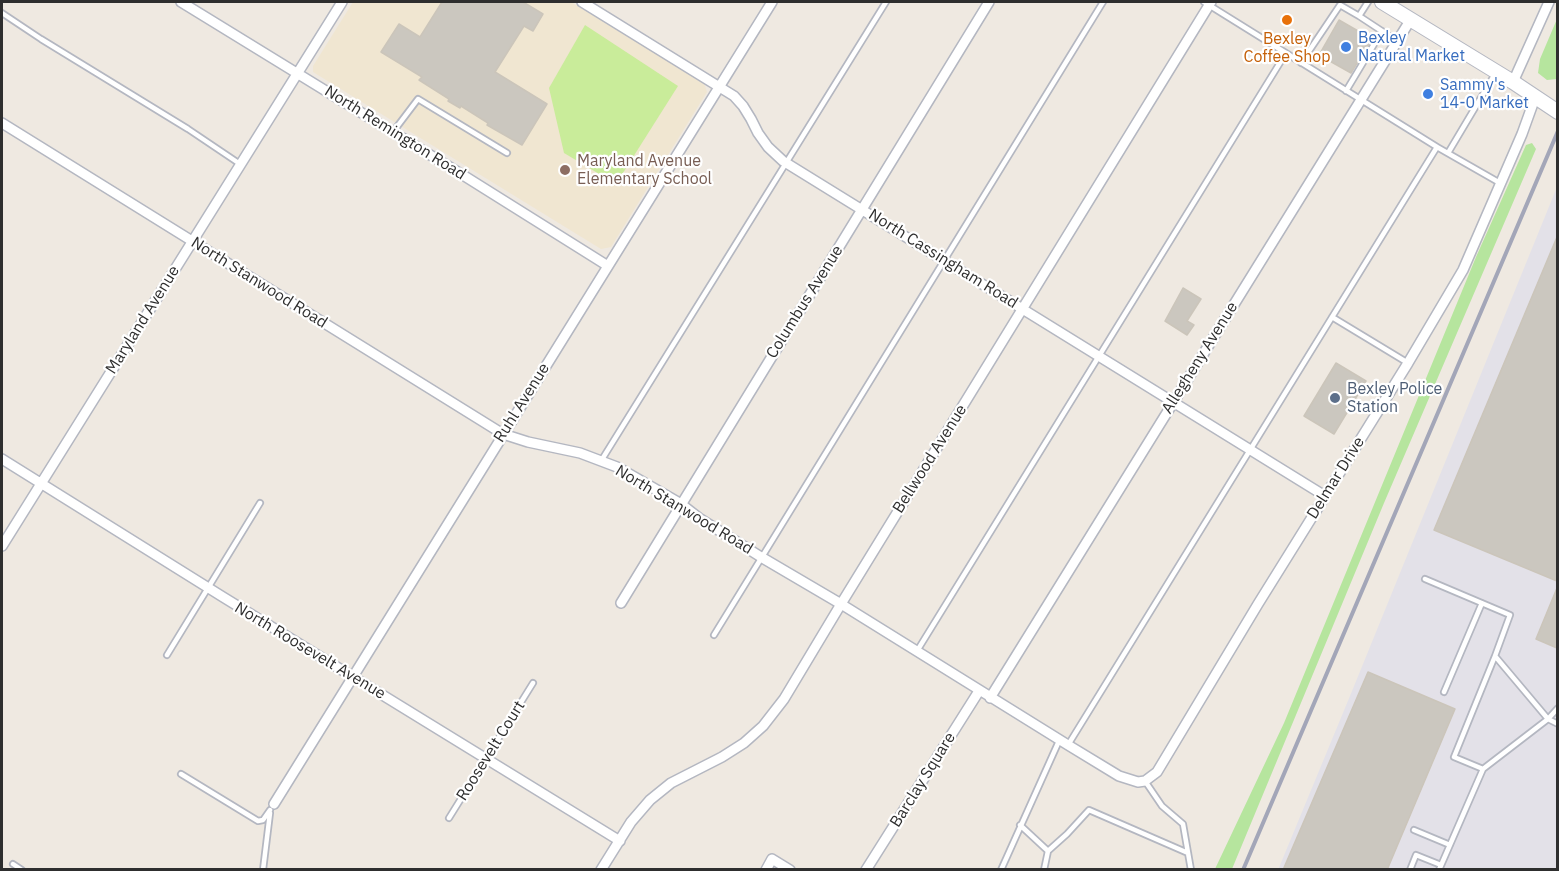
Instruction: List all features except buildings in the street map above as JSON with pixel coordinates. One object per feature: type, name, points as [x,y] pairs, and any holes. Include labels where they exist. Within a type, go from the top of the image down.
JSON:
[{"type":"street","name":"North Remington Road","points":[[181,2],[608,266]]},
{"type":"street","name":"Maryland Avenue","points":[[2,546],[342,2]]},
{"type":"street","name":"North Cassingham Road","points":[[582,2],[734,96],[743,106],[768,147],[786,163],[1325,496]]},
{"type":"street","name":"Ruhl Avenue","points":[[272,807],[772,2]]},
{"type":"street","name":"Columbus Avenue","points":[[621,603],[989,2]]},
{"type":"street","name":"Bellwood Avenue","points":[[601,870],[632,822],[650,800],[671,783],[744,743],[763,726],[784,699],[1208,2]]},
{"type":"street","points":[[1382,2],[1513,82],[1557,112]]},
{"type":"street","points":[[1513,82],[1549,2]]},
{"type":"street","name":"Allegheny Avenue","points":[[990,698],[1411,19]]},
{"type":"street","name":"Delmar Drive","points":[[1145,781],[1156,772],[1463,270],[1536,98]]},
{"type":"street","name":"North Stanwood Road","points":[[2,123],[503,434],[580,453],[617,467],[681,504],[699,518],[1068,746],[1119,776],[1131,781],[1145,781]]},
{"type":"street","name":"North Roosevelt Avenue","points":[[2,459],[620,841]]},
{"type":"street","name":"Barclay Square","points":[[866,870],[979,691]]},
{"type":"street","points":[[766,870],[772,859],[789,870]]},
{"type":"lane","points":[[601,461],[886,2]]},
{"type":"lane","points":[[714,635],[1102,2]]},
{"type":"lane","points":[[1208,2],[1360,100],[1501,184]]},
{"type":"lane","points":[[1359,16],[1368,2]]},
{"type":"lane","points":[[1301,63],[1340,4],[1397,41]]},
{"type":"lane","points":[[2,13],[240,164]]},
{"type":"lane","points":[[1346,91],[1382,31]]},
{"type":"lane","points":[[917,652],[1286,53]]},
{"type":"lane","points":[[1448,153],[1496,72]]},
{"type":"lane","points":[[393,132],[418,99],[507,153]]},
{"type":"lane","points":[[1068,746],[1437,147]]},
{"type":"lane","points":[[1332,317],[1408,363]]},
{"type":"lane","points":[[167,655],[260,503]]},
{"type":"lane","points":[[1425,579],[1510,615],[1454,757],[1483,769]]},
{"type":"lane","points":[[1444,692],[1482,603]]},
{"type":"lane","points":[[1495,656],[1548,719],[1557,724]]},
{"type":"lane","name":"Roosevelt Court","points":[[449,818],[533,683]]},
{"type":"lane","points":[[1410,870],[1416,855],[1440,867],[1483,769],[1548,719],[1557,708]]},
{"type":"lane","points":[[1001,870],[1059,740]]},
{"type":"lane","points":[[181,774],[258,821],[263,820],[272,807]]},
{"type":"lane","points":[[1145,781],[1162,806],[1183,824],[1191,870]]},
{"type":"lane","points":[[263,870],[272,807]]},
{"type":"lane","points":[[1044,870],[1048,851],[1089,810],[1188,853]]},
{"type":"lane","points":[[1020,825],[1048,851]]},
{"type":"lane","points":[[1414,830],[1450,845]]},
{"type":"lane","points":[[14,864],[22,870]]},
{"type":"shaded area","name":"Maryland Avenue Elementary School","points":[[353,2],[571,2],[704,83],[707,92],[611,247],[601,249],[313,72],[313,66]]},
{"type":"shaded area","points":[[1557,187],[1557,869],[1278,870],[1350,696]]},
{"type":"green space","points":[[1557,19],[1557,79],[1547,80],[1538,73],[1540,59]]},
{"type":"green space","points":[[585,25],[678,86],[616,184],[564,153],[549,88]]},
{"type":"green space","points":[[1532,143],[1536,149],[1384,503],[1232,869],[1215,869],[1284,723],[1476,257],[1526,145]]},
{"type":"railway","points":[[1243,870],[1558,131]]},
{"type":"place","name":"Bexley Coffee Shop","points":[[1287,20]]},
{"type":"place","name":"Bexley Natural Market","points":[[1346,47]]},
{"type":"place","name":"Sammy's 14-0 Market","points":[[1428,94]]},
{"type":"place","name":"Maryland Avenue Elementary School","points":[[565,170]]},
{"type":"place","name":"Bexley Police Station","points":[[1335,398]]}]
